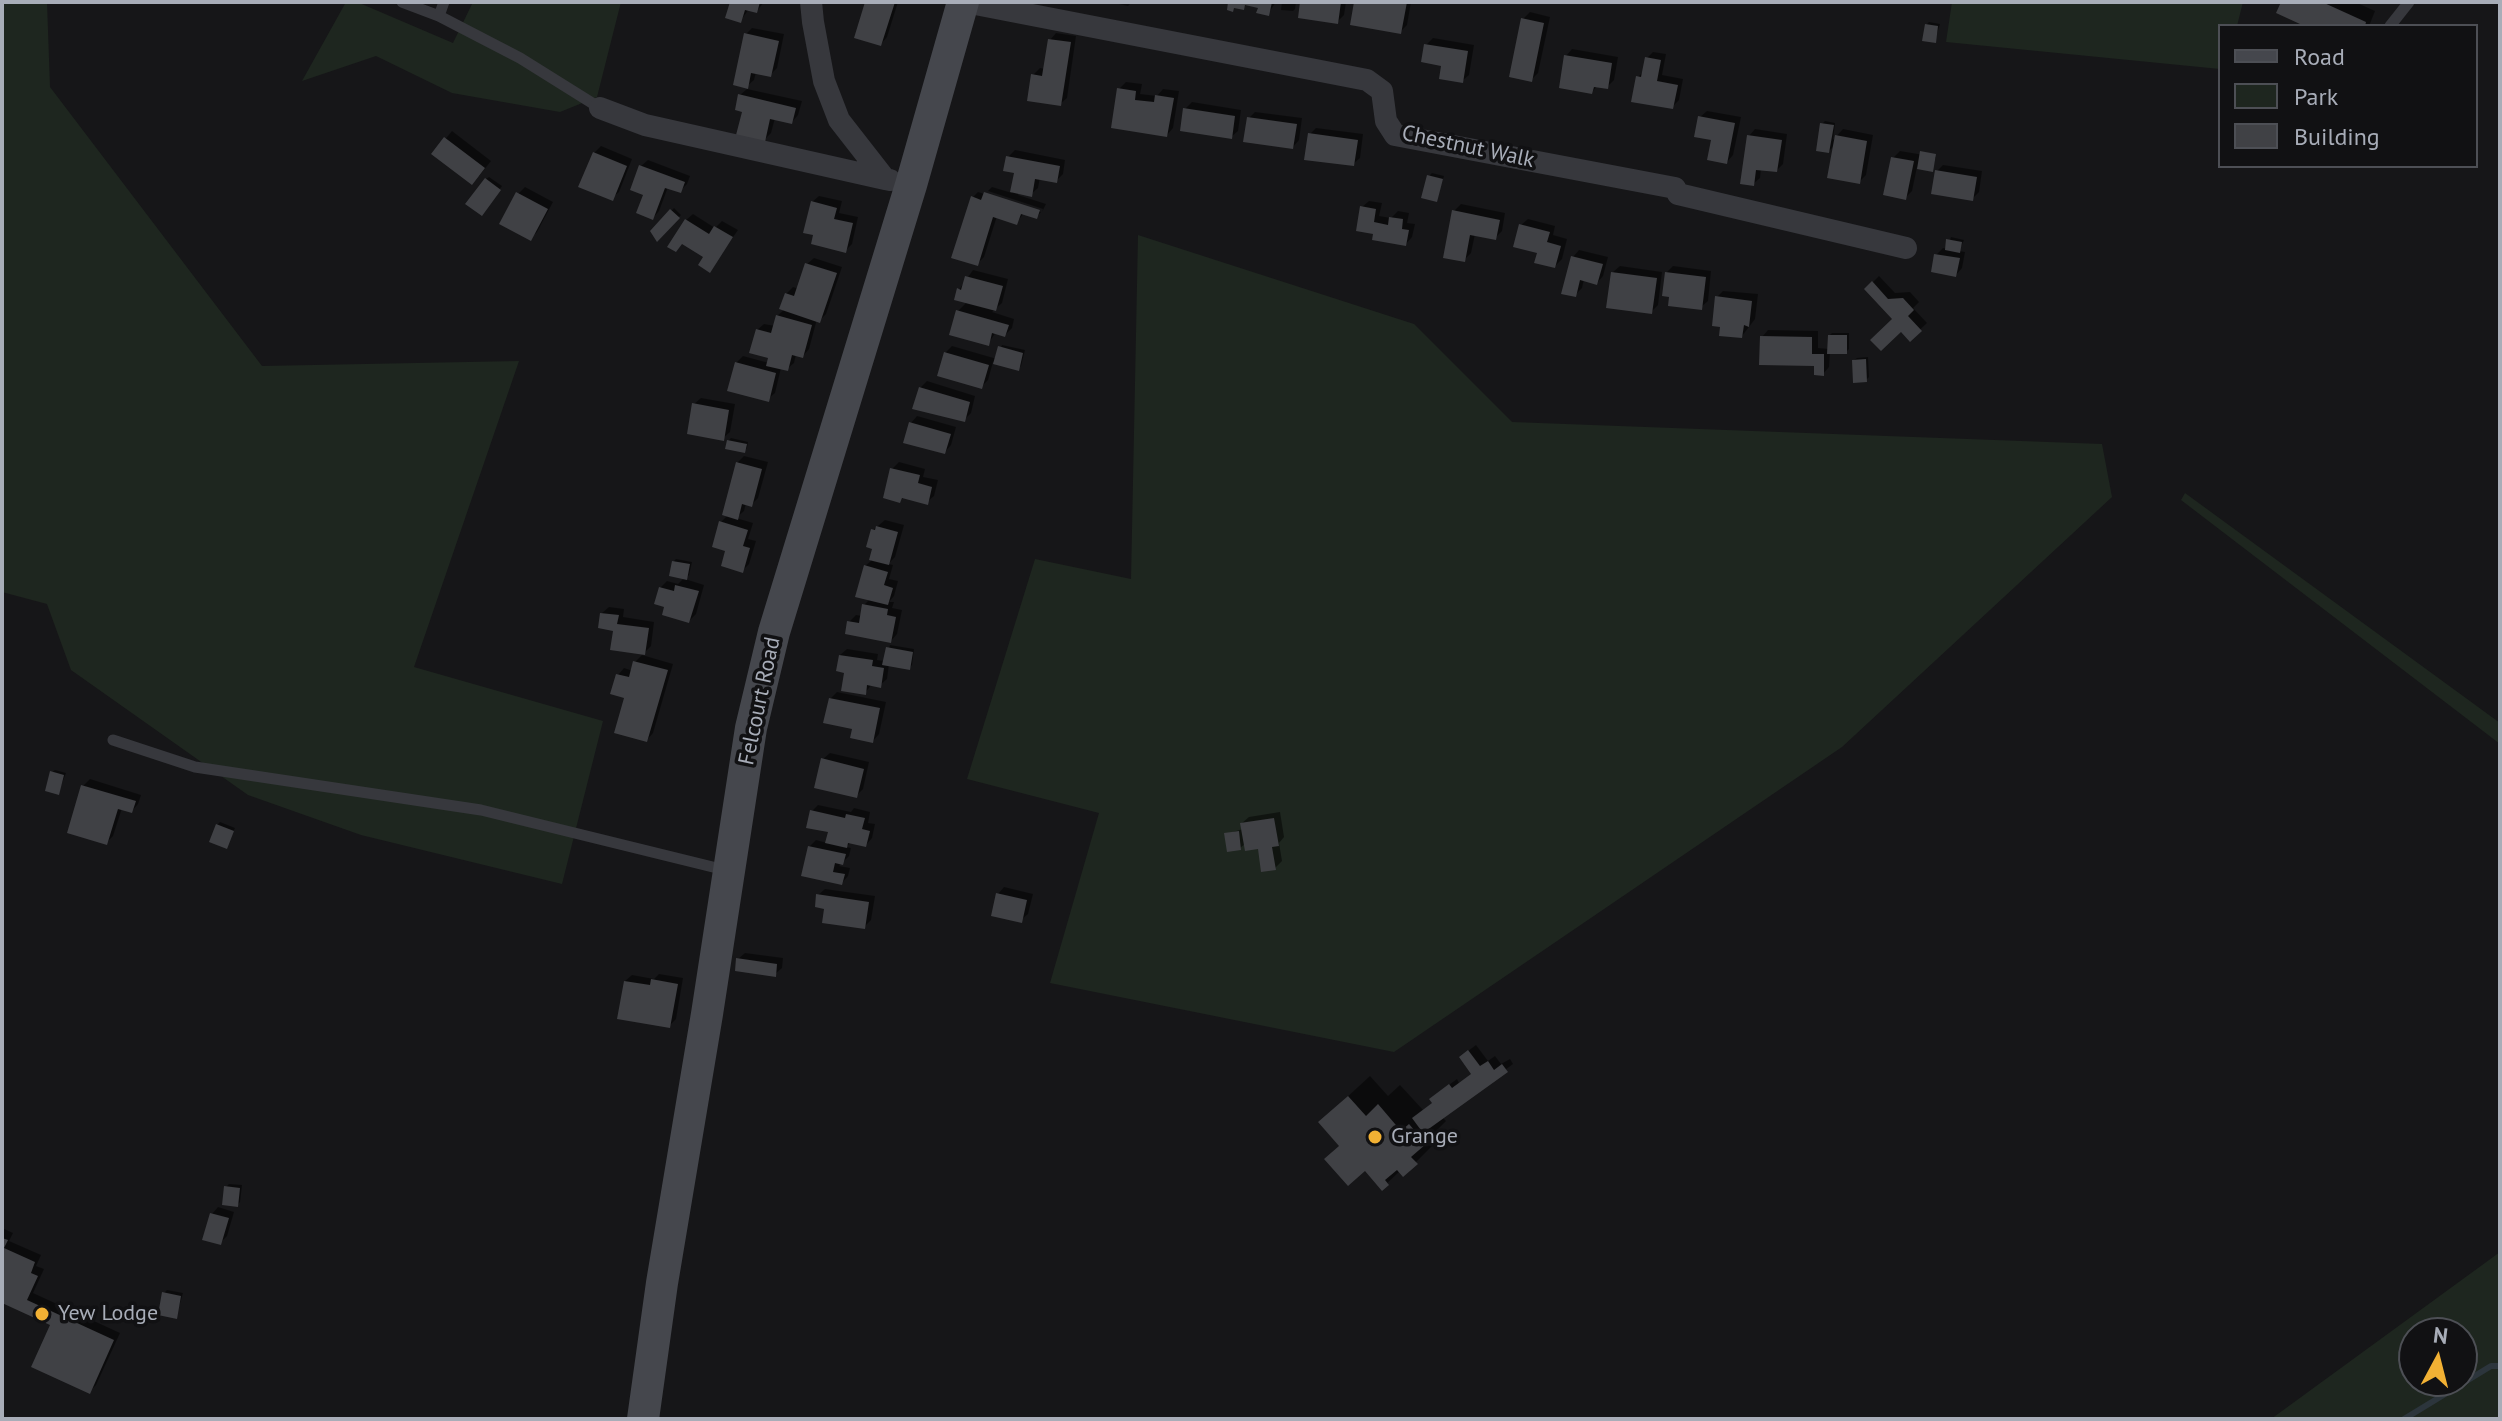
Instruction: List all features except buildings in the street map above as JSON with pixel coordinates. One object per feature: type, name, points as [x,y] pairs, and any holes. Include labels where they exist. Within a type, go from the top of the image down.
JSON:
[{"type":"street","points":[[811,2],[824,81],[839,120],[898,182]]},
{"type":"street","name":"Felcourt Road","points":[[643,1419],[751,728],[774,632],[898,182],[964,2]]},
{"type":"street","name":"Chestnut Walk","points":[[964,2],[1367,80],[1382,91],[1386,121],[1395,135],[1675,188],[1678,194],[1906,248]]},
{"type":"street","points":[[600,108],[645,125],[898,182]]},
{"type":"lane","points":[[402,2],[439,16],[520,58],[600,108]]},
{"type":"lane","points":[[439,16],[444,2]]},
{"type":"lane","points":[[2392,24],[2409,2]]},
{"type":"lane","points":[[113,740],[195,767],[481,810],[728,871]]},
{"type":"green space","points":[[2,2],[47,2],[50,87],[262,366],[519,361],[414,667],[603,721],[562,884],[361,835],[248,795],[71,670],[47,604],[2,592]]},
{"type":"green space","points":[[346,2],[357,2],[453,43],[473,2],[621,2],[597,97],[560,112],[452,93],[376,56],[302,81]]},
{"type":"green space","points":[[1952,2],[2243,2],[2238,24],[2218,24],[2218,69],[1946,42]]},
{"type":"green space","points":[[1138,235],[1414,324],[1512,422],[2102,444],[2112,497],[1842,747],[1394,1052],[1050,983],[1099,813],[967,779],[1035,559],[1131,579]]},
{"type":"green space","points":[[2185,493],[2500,723],[2500,744],[2181,500]]},
{"type":"green space","points":[[2500,1252],[2500,1419],[2271,1419],[2398,1326],[2398,1397],[2478,1397],[2478,1317],[2411,1317]]},
{"type":"waterway","points":[[2404,1419],[2491,1366],[2500,1366]]},
{"type":"place","name":"Grange","points":[[1375,1137]]},
{"type":"place","name":"Yew Lodge","points":[[42,1314]]}]
